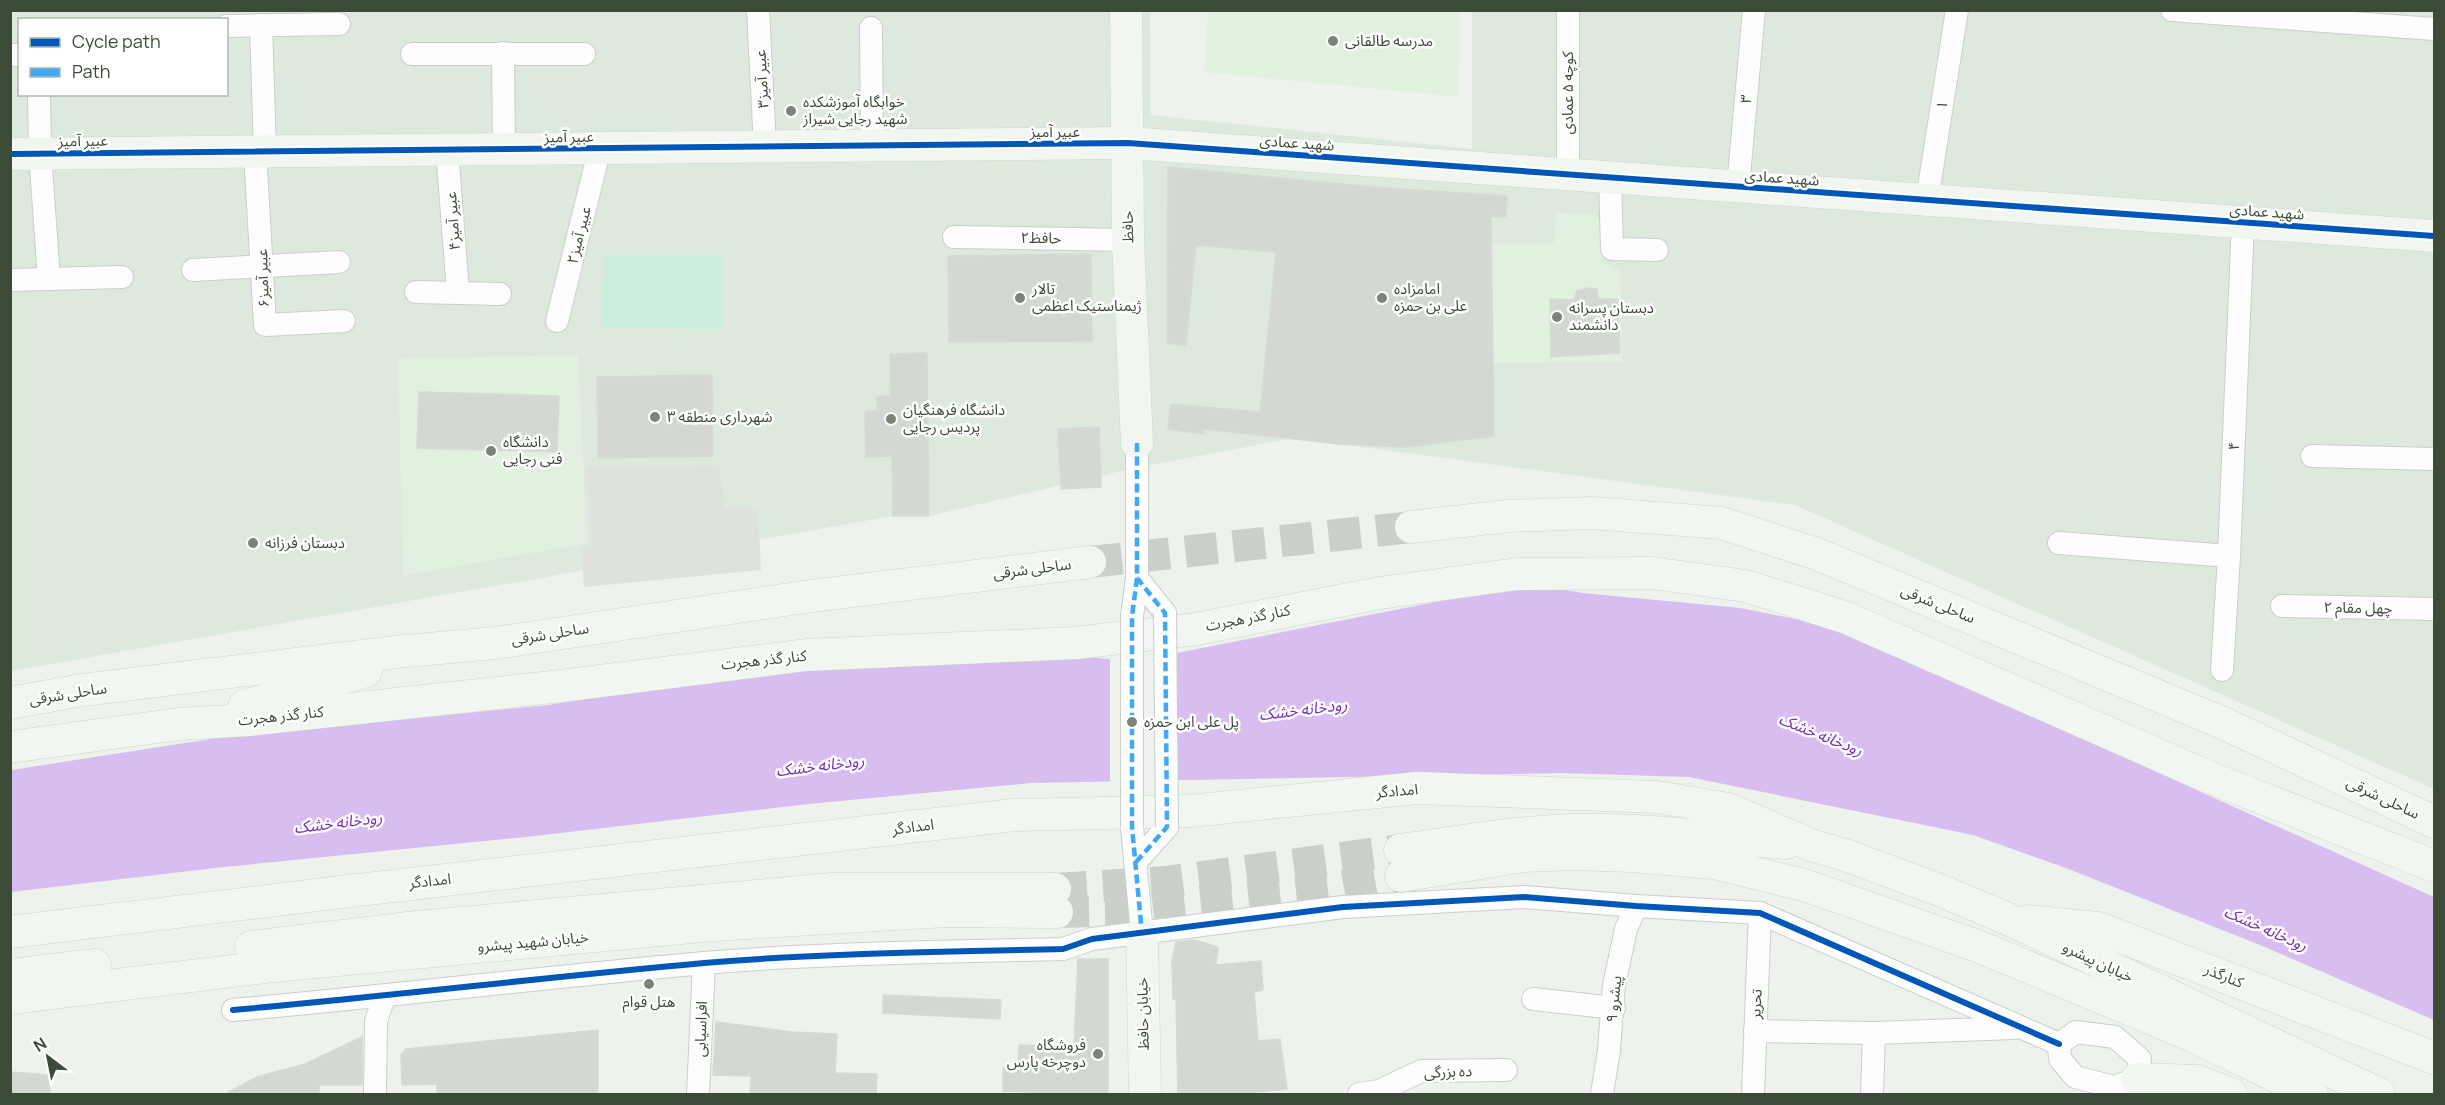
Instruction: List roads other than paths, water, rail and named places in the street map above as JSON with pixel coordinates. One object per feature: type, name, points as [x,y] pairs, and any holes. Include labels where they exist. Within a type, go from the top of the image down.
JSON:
[{"type":"main road","name":"حافظ","points":[[1126,10],[1128,240],[1137,443]]},
{"type":"main road","name":"عبیر آمیز","points":[[25,154],[1128,143]]},
{"type":"main road","name":"شهید عمادی","points":[[1128,143],[2434,236]]},
{"type":"main road","name":"ساحلی شرقی","points":[[1411,527],[1507,516],[1591,513],[1722,523],[1817,554],[2157,695],[2223,723],[2434,822]]},
{"type":"main road","name":"ساحلی شرقی","points":[[10,703],[82,690],[495,643],[800,598],[1090,562]]},
{"type":"main road","name":"کنار گذر هجرت","points":[[10,747],[179,724],[249,720],[561,686],[806,655],[1076,643],[1196,629],[1380,593],[1516,574],[1652,573],[1746,586],[1847,618],[2211,778],[2434,866]]},
{"type":"main road","points":[[179,724],[453,647]]},
{"type":"main road","name":"امدادگر","points":[[10,932],[1014,815],[1190,811],[1417,788],[1657,797],[1728,809],[1811,845]]},
{"type":"main road","points":[[1811,845],[1631,831],[1574,830],[1520,833],[1401,863],[1572,854],[1714,862],[1807,886],[1980,947],[2193,1036],[2312,1095]]},
{"type":"main road","name":"خیابان پیشرو","points":[[1811,845],[1942,891],[2008,919],[2379,1095]]},
{"type":"main road","name":"خیابان شهید پیشرو","points":[[10,975],[417,927],[832,889],[1056,900],[945,911],[713,925],[273,966],[10,998]]},
{"type":"main road","name":"کنارگذر","points":[[2008,919],[2098,928],[2434,1058]]},
{"type":"main road","name":"خیابان حافظ","points":[[1142,934],[1145,1095]]},
{"type":"main road","points":[[2117,1087],[2197,1081],[2231,1095]]},
{"type":"street","name":"۳عبیر آمیز","points":[[758,10],[765,147]]},
{"type":"street","name":"کوچه ۵ عمادی","points":[[1568,10],[1568,175]]},
{"type":"street","name":"۳","points":[[1738,187],[1754,10]]},
{"type":"street","name":"۱","points":[[1927,200],[1957,10]]},
{"type":"street","points":[[2172,10],[2396,19],[2434,30]]},
{"type":"street","points":[[228,26],[339,24]]},
{"type":"street","name":"۶عبیر آمیز","points":[[261,25],[260,151],[265,325],[344,321]]},
{"type":"street","points":[[871,28],[873,146]]},
{"type":"street","points":[[503,53],[504,149]]},
{"type":"street","points":[[412,54],[584,54]]},
{"type":"street","points":[[39,96],[25,154],[49,279]]},
{"type":"street","name":"۲عبیر آمیز","points":[[558,321],[600,148]]},
{"type":"street","name":"۴عبیر آمیز","points":[[447,150],[458,292]]},
{"type":"street","points":[[1610,177],[1612,249],[1657,250]]},
{"type":"street","name":"۴","points":[[2222,670],[2243,222]]},
{"type":"street","name":"۲حافظ","points":[[954,237],[1128,240]]},
{"type":"street","points":[[193,270],[339,262]]},
{"type":"street","points":[[10,280],[122,277]]},
{"type":"street","points":[[416,292],[500,294]]},
{"type":"street","points":[[1137,443],[1137,578],[1132,616],[1132,827],[1142,934]]},
{"type":"street","points":[[2312,456],[2434,459]]},
{"type":"street","points":[[2060,543],[2229,556]]},
{"type":"street","points":[[1137,578],[1165,613],[1167,827],[1137,862]]},
{"type":"street","name":"چهل مقام ۲","points":[[2282,606],[2434,609]]},
{"type":"street","points":[[233,1010],[384,997],[704,963],[849,954],[1063,949],[1092,939],[1343,907],[1524,897],[1760,913],[2059,1044]]},
{"type":"street","name":"پیشرو ۹","points":[[1602,1095],[1614,1008],[1614,985],[1626,929],[1636,906]]},
{"type":"street","name":"تحریر","points":[[1753,1095],[1760,913]]},
{"type":"street","name":"افراسیابی","points":[[698,1095],[704,963]]},
{"type":"street","points":[[375,1095],[376,1021],[384,997]]},
{"type":"street","points":[[1533,999],[1614,1008]]},
{"type":"street","points":[[1755,1031],[1874,1033],[2022,1028]]},
{"type":"street","points":[[2076,1032],[2115,1037],[2140,1059],[2117,1087],[2075,1077],[2060,1059],[2059,1044],[2076,1032]]},
{"type":"street","points":[[1872,1095],[1874,1033]]},
{"type":"street","name":"ده بزرگی","points":[[1372,1093],[1421,1071],[1506,1070]]},
{"type":"water","name":"رودخانه خشک","points":[[1527,584],[1583,593],[1740,608],[1816,623],[1890,652],[2434,897],[2434,1020],[2260,945],[2066,868],[1973,835],[1689,777],[1561,773],[1032,783],[808,804],[526,837],[215,868],[11,892],[11,770],[230,736],[549,705],[609,694],[821,668],[1082,656],[1131,662]]},
{"type":"tunnel","points":[[1090,562],[1411,527]]},
{"type":"tunnel","points":[[1055,889],[1166,882],[1400,850]]},
{"type":"tunnel","points":[[1057,912],[1108,911],[1334,888],[1401,876]]},
{"type":"place","name":"مدرسه طالقانی","points":[[1333,41]]},
{"type":"place","name":"خوابگاه آموزشکده شهید رجایی شیراز","points":[[791,111]]},
{"type":"place","name":"تالار ژیمناستیک اعظمی","points":[[1020,298]]},
{"type":"place","name":"امامزاده علی بن حمزه","points":[[1382,298]]},
{"type":"place","name":"دبستان پسرانه دانشمند","points":[[1557,317]]},
{"type":"place","name":"شهرداری منطقه ۳","points":[[655,417]]},
{"type":"place","name":"دانشگاه فرهنگیان پردیس رجایی","points":[[891,419]]},
{"type":"place","name":"دانشگاه فنی رجایی","points":[[491,451]]},
{"type":"place","name":"دبستان فرزانه","points":[[253,543]]},
{"type":"place","name":"پل علی ابن حمزه","points":[[1132,722]]},
{"type":"place","name":"هتل قوام","points":[[649,984]]},
{"type":"place","name":"فروشگاه دوچرخه پارس","points":[[1098,1054]]}]
